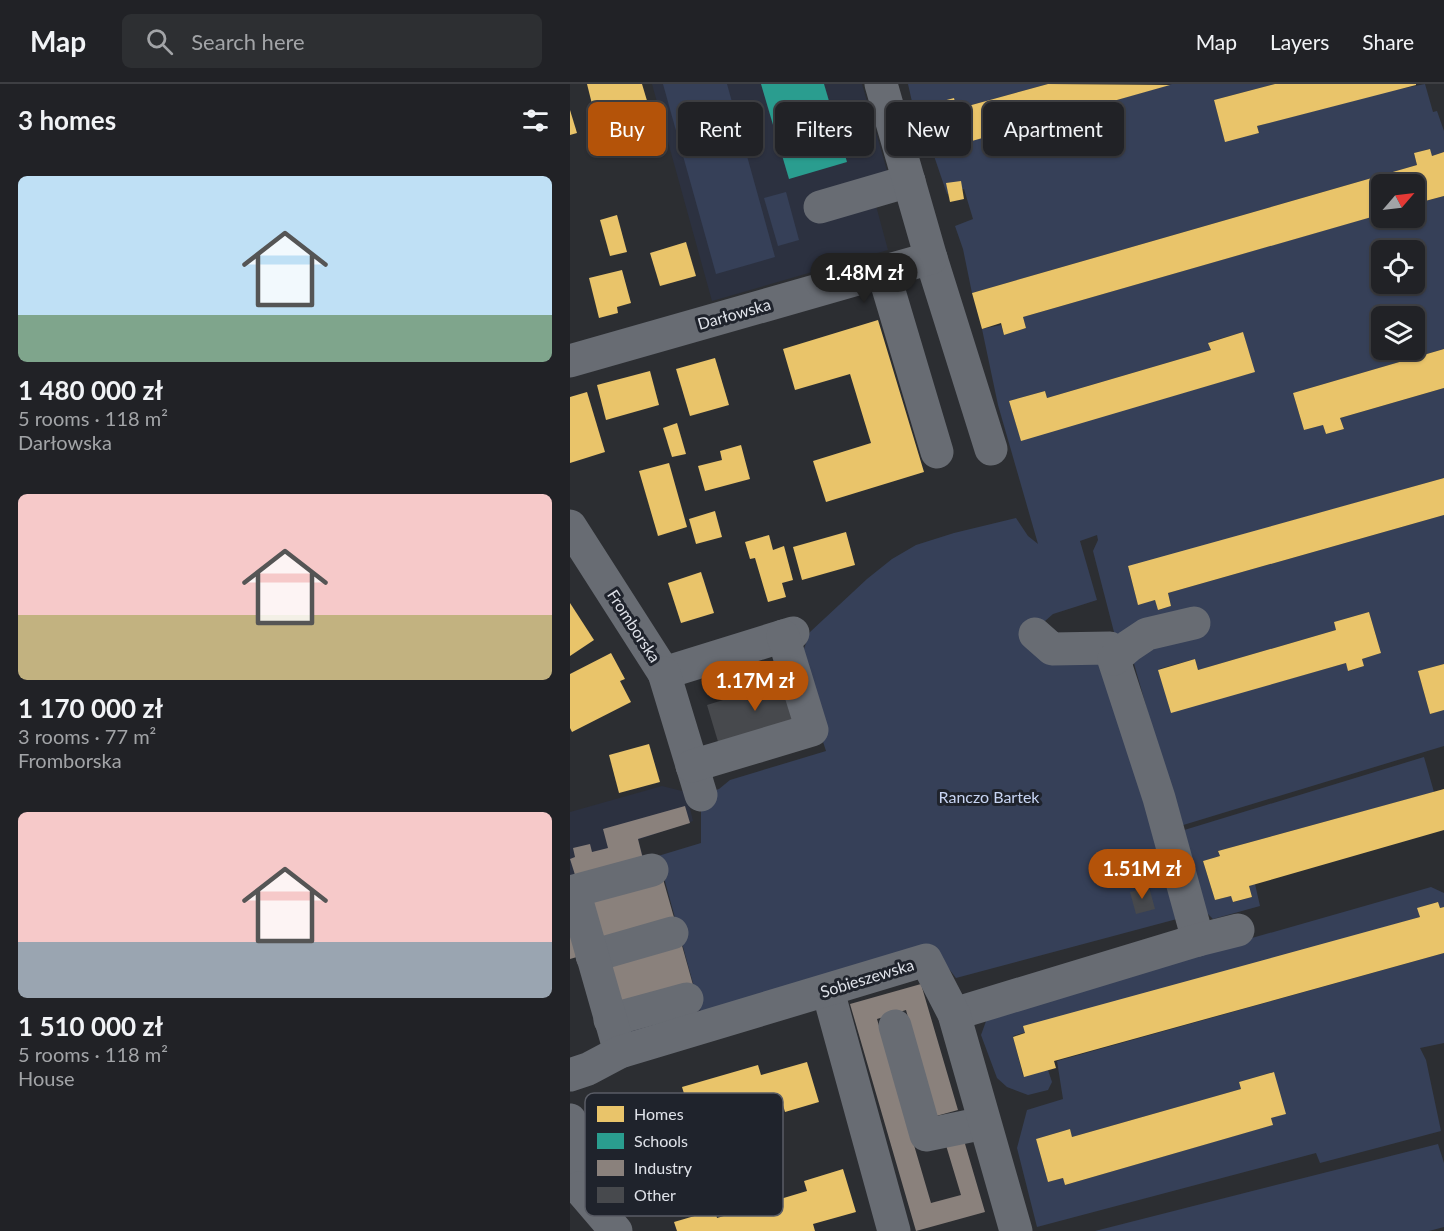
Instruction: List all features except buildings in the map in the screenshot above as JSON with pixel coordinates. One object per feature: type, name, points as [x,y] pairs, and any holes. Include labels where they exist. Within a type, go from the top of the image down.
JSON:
[{"type":"street","points":[[881,84],[931,258],[991,449]]},
{"type":"street","points":[[820,207],[909,181]]},
{"type":"street","name":"Darłowska","points":[[570,360],[931,258]]},
{"type":"street","points":[[883,271],[937,452]]},
{"type":"street","name":"Fromborska","points":[[570,526],[664,673],[697,780],[812,730],[788,635],[664,673]]},
{"type":"street","points":[[1114,659],[1148,634],[1194,623]]},
{"type":"street","points":[[1035,634],[1052,649],[1110,648],[1159,798],[1198,940]]},
{"type":"street","points":[[621,1052],[574,891],[652,870]]},
{"type":"street","points":[[954,1014],[1238,930]]},
{"type":"street","points":[[592,956],[672,933]]},
{"type":"street","name":"Sobieszewska","points":[[570,1075],[588,1069],[621,1052],[926,960],[954,1014],[1016,1231]]},
{"type":"street","points":[[828,991],[894,1231]]},
{"type":"street","points":[[610,1020],[687,999]]},
{"type":"street","points":[[895,1026],[926,1135],[984,1123]]},
{"type":"street","points":[[570,1120],[585,1172]]},
{"type":"street","points":[[570,1177],[585,1194]]},
{"type":"street","points":[[604,1216],[616,1231]]},
{"type":"shaded area","points":[[652,84],[862,84],[867,102],[775,102],[775,156],[874,156],[874,126],[894,195],[875,202],[888,250],[712,301],[666,135],[666,102],[657,102]]},
{"type":"shaded area","points":[[662,786],[686,792],[693,821],[638,840],[644,859],[663,879],[702,1016],[608,1042],[570,906],[570,812]]},
{"type":"green space","points":[[663,84],[727,84],[732,102],[678,102],[678,138]]},
{"type":"green space","points":[[908,84],[1048,84],[971,105],[971,102],[955,102],[954,98],[939,102],[912,102]]},
{"type":"green space","points":[[1172,84],[1275,84],[1214,100],[1225,141],[1259,133],[1257,126],[1425,84],[1433,112],[1437,111],[1444,131],[1444,152],[1432,156],[1429,149],[1414,153],[1417,165],[1386,174],[1371,174],[1371,178],[972,293],[963,249],[955,226],[973,219],[964,189],[947,194],[934,156],[971,156],[971,141],[983,138],[983,156],[1124,156],[1124,102],[1109,102]]},
{"type":"green space","points":[[683,156],[747,156],[775,257],[716,274]]},
{"type":"green space","points":[[786,192],[799,240],[778,246],[764,198]]},
{"type":"green space","name":"Ranczo Bartek","points":[[1444,196],[1444,349],[1425,355],[1425,306],[1371,306],[1371,360],[1406,360],[1293,393],[1304,430],[1323,425],[1326,434],[1344,429],[1340,418],[1444,388],[1444,478],[1128,567],[1138,604],[1155,600],[1159,610],[1171,606],[1168,593],[1444,515],[1444,664],[1418,671],[1430,714],[1444,710],[1444,746],[1180,826],[1131,653],[1114,632],[1093,551],[1098,540],[1097,535],[1080,541],[1097,600],[1053,614],[1045,621],[1052,649],[1110,648],[1177,919],[956,978],[932,947],[702,1016],[658,856],[701,843],[701,795],[719,789],[730,780],[826,751],[798,665],[810,632],[867,579],[892,559],[916,545],[1016,518],[1028,536],[1038,544],[998,405],[982,329],[1001,325],[1004,335],[1026,328],[1023,317],[1371,217],[1371,228],[1425,228],[1425,201]],"holes":[[[1243,332],[1254,372],[1021,440],[1009,401],[1045,391],[1047,398],[1211,350],[1209,342]],[[1369,612],[1381,653],[1362,659],[1364,666],[1349,671],[1346,663],[1171,712],[1159,669],[1195,659],[1198,670],[1336,630],[1334,622]]]},
{"type":"green space","points":[[1424,757],[1434,792],[1218,851],[1220,856],[1203,861],[1215,900],[1231,896],[1234,902],[1252,897],[1249,886],[1255,884],[1260,906],[1213,919],[1205,911],[1181,831]]},
{"type":"green space","points":[[1431,887],[1444,893],[1444,907],[1440,908],[1437,902],[1418,908],[1420,917],[1013,1036],[1023,1076],[1048,1070],[1052,1082],[1048,1090],[1028,1095],[1007,1087],[997,1078],[981,1035],[989,1013]]},
{"type":"green space","points":[[1444,953],[1444,1043],[1420,1048],[1426,1060],[1441,1131],[1320,1163],[1316,1153],[1037,1227],[1017,1148],[1027,1110],[1063,1099],[1057,1061]],"holes":[[[1273,1072],[1285,1114],[1271,1118],[1272,1125],[1065,1185],[1063,1178],[1048,1182],[1036,1139],[1070,1129],[1072,1137],[1241,1089],[1239,1082]]]},
{"type":"green space","points":[[1438,1144],[1444,1163],[1444,1227],[1429,1231],[1095,1231]]}]
